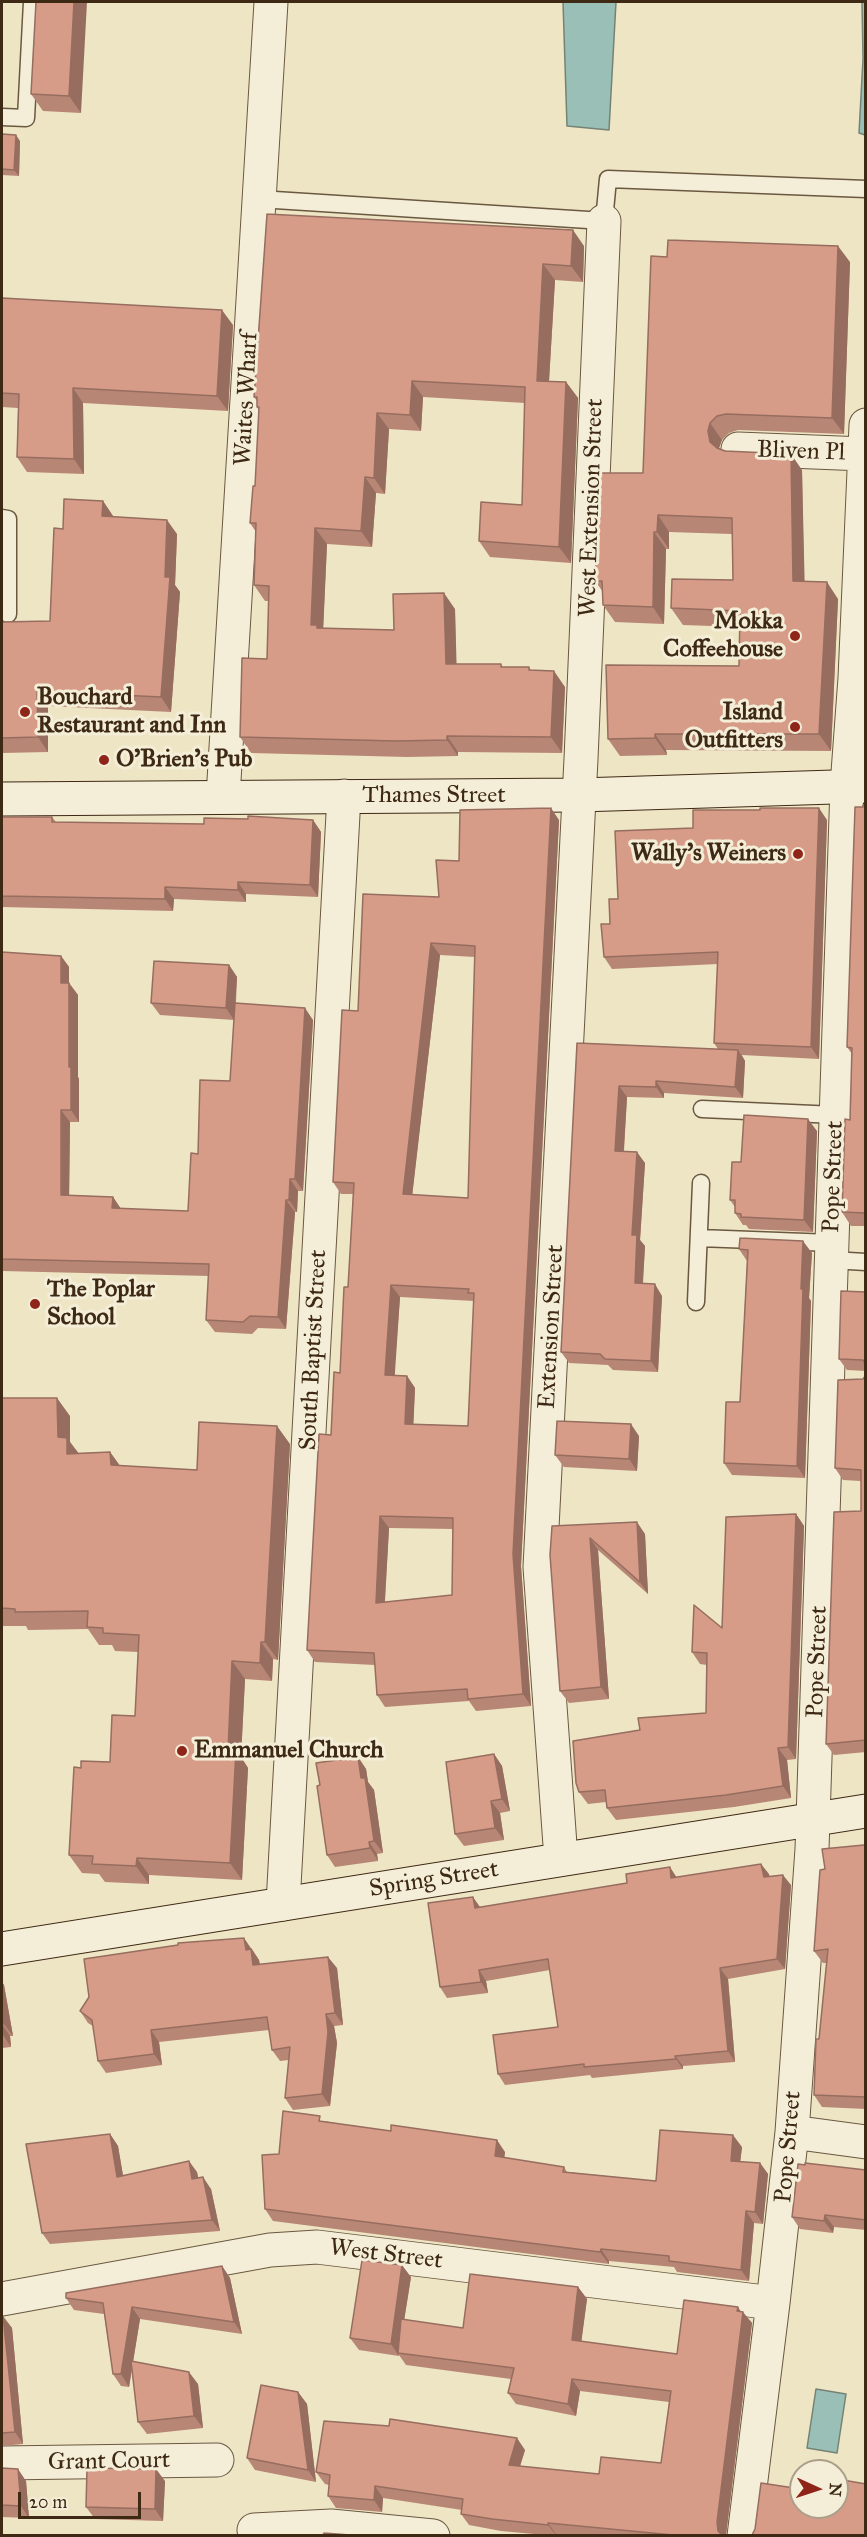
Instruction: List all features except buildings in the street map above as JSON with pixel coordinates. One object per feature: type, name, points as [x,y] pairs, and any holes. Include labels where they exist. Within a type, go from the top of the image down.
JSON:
[{"type":"street","name":"Waites Wharf","points":[[223,796],[271,2]]},
{"type":"street","name":"West Extension Street","points":[[579,795],[604,221]]},
{"type":"street","name":"Bliven Pl","points":[[738,449],[865,439]]},
{"type":"street","name":"Pope Street","points":[[744,2535],[792,2132],[811,1861],[836,1380],[836,1115],[856,786],[865,439]]},
{"type":"street","name":"Thames Street","points":[[2,799],[579,795],[856,786]]},
{"type":"street","name":"Extension Street","points":[[561,1859],[540,1567],[579,795]]},
{"type":"street","name":"South Baptist Street","points":[[283,1904],[344,796]]},
{"type":"street","name":"Spring Street","points":[[2,1949],[866,1811]]},
{"type":"street","points":[[792,2132],[866,2142]]},
{"type":"street","name":"West Street","points":[[2,2299],[270,2250],[317,2247],[773,2303]]},
{"type":"street","name":"Grant Court","points":[[2,2463],[218,2460]]},
{"type":"street","points":[[254,2530],[331,2526],[433,2535]]},
{"type":"lane","points":[[2,117],[26,118],[32,2]]},
{"type":"lane","points":[[259,199],[604,221],[608,179],[866,189]]},
{"type":"lane","points":[[2,518],[8,519],[8,614]]},
{"type":"lane","points":[[702,1109],[836,1115]]},
{"type":"lane","points":[[696,1302],[701,1183]]},
{"type":"lane","points":[[699,1238],[836,1272],[866,1262]]},
{"type":"water","points":[[563,2],[616,2],[609,130],[567,126]]},
{"type":"water","points":[[862,2],[866,2],[865,135],[859,133],[863,59]]},
{"type":"water","points":[[816,2389],[846,2394],[837,2453],[807,2448]]},
{"type":"place","name":"Mokka Coffeehouse","points":[[795,636]]},
{"type":"place","name":"Bouchard Restaurant and Inn","points":[[25,712]]},
{"type":"place","name":"Island Outfitters","points":[[795,727]]},
{"type":"place","name":"O'Brien's Pub","points":[[104,760]]},
{"type":"place","name":"Wally's Weiners","points":[[798,854]]},
{"type":"place","name":"The Poplar School","points":[[35,1304]]},
{"type":"place","name":"Emmanuel Church","points":[[182,1751]]}]
